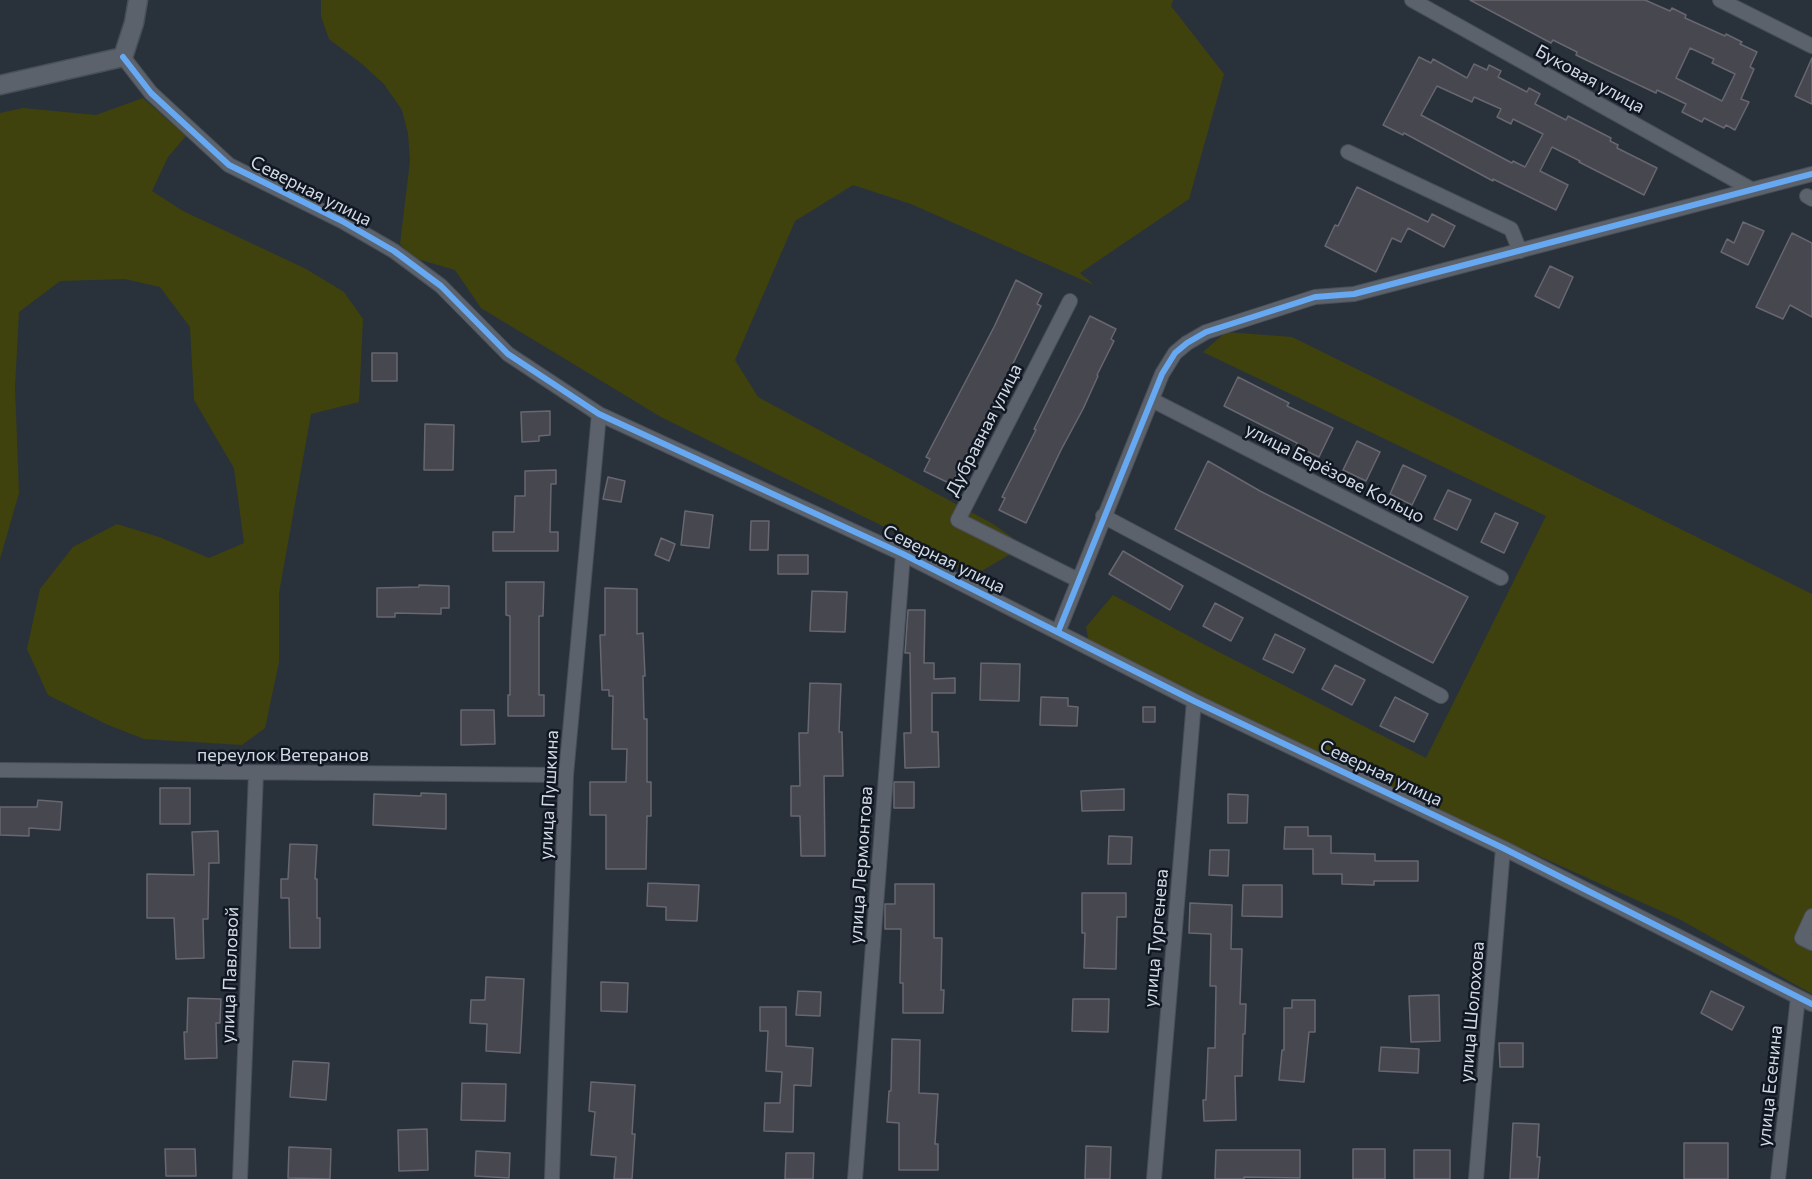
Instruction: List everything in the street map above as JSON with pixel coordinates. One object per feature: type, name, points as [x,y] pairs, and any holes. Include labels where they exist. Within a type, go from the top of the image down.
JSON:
[{"type":"street","points":[[0,85],[123,57],[134,23],[138,0]]},
{"type":"street","name":"Буковая улица","points":[[1412,0],[1750,189]]},
{"type":"street","points":[[1720,0],[1812,46]]},
{"type":"street","name":"Северная улица","points":[[123,57],[150,93],[229,165],[342,221],[394,252],[441,286],[508,354],[599,414],[903,554],[1194,701],[1503,848],[1812,1004]]},
{"type":"street","points":[[1348,152],[1511,229],[1520,251]]},
{"type":"street","points":[[1058,632],[1162,374],[1174,353],[1206,332],[1315,297],[1354,294],[1812,174]]},
{"type":"street","name":"Дубравная улица","points":[[1070,301],[958,520],[1078,580]]},
{"type":"street","name":"улица Берёзове Кольцо","points":[[1152,400],[1501,578]]},
{"type":"street","name":"улица Пушкина","points":[[552,1179],[566,775],[599,414]]},
{"type":"street","points":[[1103,516],[1441,696]]},
{"type":"street","name":"улица Лермонтова","points":[[855,1179],[903,554]]},
{"type":"street","name":"улица Тургенева","points":[[1154,1179],[1194,701]]},
{"type":"street","name":"переулок Ветеранов","points":[[0,770],[566,775]]},
{"type":"street","name":"улица Павловой","points":[[240,1179],[256,773]]},
{"type":"street","name":"улица Шолохова","points":[[1476,1179],[1503,848]]},
{"type":"street","points":[[1812,915],[1802,938],[1812,943]]},
{"type":"street","name":"улица Есенина","points":[[1778,1179],[1798,997]]},
{"type":"shaded area","points":[[321,0],[1173,0],[1171,6],[1224,74],[1189,199],[1080,273],[1094,285],[911,204],[853,185],[795,221],[735,360],[758,397],[993,524],[1024,546],[973,576],[907,538],[661,417],[481,308],[455,270],[414,258],[400,244],[410,161],[408,133],[402,110],[384,84],[329,39],[321,16]]},
{"type":"shaded area","points":[[143,98],[186,136],[168,157],[152,191],[183,211],[306,269],[344,292],[363,319],[359,402],[311,414],[279,593],[279,662],[265,728],[242,745],[144,739],[106,724],[48,695],[27,649],[40,589],[73,547],[117,524],[159,537],[209,558],[244,543],[234,468],[194,400],[190,327],[160,287],[125,279],[60,281],[19,312],[15,387],[19,493],[0,559],[0,113],[23,108],[96,115]]},
{"type":"shaded area","points":[[1226,332],[1292,337],[1812,594],[1812,994],[1681,920],[1194,701],[1089,643],[1086,627],[1113,595],[1207,646],[1426,758],[1546,516],[1203,352]]},
{"type":"building","points":[[1470,0],[1645,0],[1670,11],[1672,8],[1686,15],[1685,18],[1725,36],[1726,34],[1757,52],[1750,67],[1754,69],[1741,99],[1749,102],[1735,130],[1726,125],[1724,128],[1704,118],[1702,122],[1682,112],[1686,104],[1609,71],[1576,55],[1577,52],[1553,40],[1551,43]],"holes":[[[1690,48],[1714,59],[1712,63],[1735,74],[1722,101],[1676,78]]]},
{"type":"building","points":[[1419,57],[1431,63],[1433,59],[1467,78],[1474,64],[1487,70],[1489,65],[1501,71],[1498,77],[1527,92],[1529,88],[1540,94],[1535,104],[1566,120],[1568,116],[1611,138],[1610,141],[1618,145],[1617,148],[1657,168],[1644,195],[1552,147],[1540,171],[1568,185],[1556,210],[1493,179],[1493,181],[1404,133],[1403,135],[1383,125]],"holes":[[[1437,86],[1472,102],[1474,97],[1501,109],[1497,117],[1511,124],[1513,119],[1543,134],[1525,167],[1513,161],[1512,163],[1421,115]]]},
{"type":"building","points":[[1812,58],[1812,104],[1795,96]]},
{"type":"building","points":[[1357,187],[1428,222],[1432,214],[1455,226],[1444,247],[1408,228],[1401,242],[1392,238],[1376,272],[1325,246],[1335,225],[1338,226]]},
{"type":"building","points":[[1743,222],[1764,231],[1748,265],[1721,252],[1727,239],[1734,243]]},
{"type":"building","points":[[1792,233],[1812,243],[1812,317],[1790,305],[1783,319],[1756,307]]},
{"type":"building","points":[[1550,266],[1573,277],[1559,308],[1535,296]]},
{"type":"building","points":[[1016,280],[1042,294],[1037,304],[1041,306],[989,413],[951,484],[924,471],[930,459],[926,457]]},
{"type":"building","points":[[1090,316],[1116,329],[1111,339],[1114,341],[1026,523],[999,510],[1005,498],[1002,497]]},
{"type":"building","points":[[372,353],[397,353],[397,381],[372,381]]},
{"type":"building","points":[[1238,377],[1289,403],[1287,406],[1333,428],[1319,457],[1296,446],[1297,443],[1224,406]]},
{"type":"building","points":[[550,411],[550,435],[539,436],[539,441],[522,442],[521,412]]},
{"type":"building","points":[[425,424],[454,425],[453,470],[424,470]]},
{"type":"building","points":[[1357,441],[1380,452],[1366,481],[1343,470]]},
{"type":"building","points":[[1208,461],[1260,491],[1468,597],[1433,663],[1175,529]]},
{"type":"building","points":[[1403,465],[1426,476],[1412,505],[1390,494]]},
{"type":"building","points":[[556,470],[556,484],[551,484],[550,532],[558,532],[558,551],[493,551],[493,532],[514,532],[515,496],[525,496],[525,471]]},
{"type":"building","points":[[608,477],[625,481],[621,502],[603,499]]},
{"type":"building","points":[[1448,490],[1471,500],[1457,530],[1434,519]]},
{"type":"building","points":[[685,511],[713,515],[709,548],[681,545]]},
{"type":"building","points":[[1495,513],[1518,523],[1504,553],[1481,542]]},
{"type":"building","points":[[751,521],[769,521],[768,550],[750,550]]},
{"type":"building","points":[[661,538],[675,544],[669,561],[655,555]]},
{"type":"building","points":[[1123,551],[1183,586],[1170,610],[1109,574]]},
{"type":"building","points":[[778,555],[808,555],[808,574],[778,574]]},
{"type":"building","points":[[506,582],[544,582],[543,616],[539,616],[539,695],[544,695],[544,716],[508,716],[510,616],[506,615]]},
{"type":"building","points":[[419,585],[449,586],[449,608],[441,608],[441,614],[395,613],[395,617],[377,617],[377,588],[419,587]]},
{"type":"building","points":[[605,588],[637,589],[637,634],[643,633],[647,782],[651,782],[651,816],[647,816],[646,869],[606,869],[606,815],[590,815],[590,782],[626,782],[627,749],[612,749],[613,696],[609,696],[609,690],[602,690],[600,635],[605,635]]},
{"type":"building","points":[[812,591],[847,592],[845,632],[810,631]]},
{"type":"building","points":[[1215,603],[1243,618],[1231,641],[1203,626]]},
{"type":"building","points":[[908,610],[925,610],[924,663],[934,663],[934,679],[955,678],[955,693],[932,693],[932,732],[938,732],[939,767],[905,768],[904,733],[911,733],[910,653],[905,653]]},
{"type":"building","points":[[1275,634],[1305,649],[1293,673],[1263,659]]},
{"type":"building","points":[[981,663],[1020,664],[1019,701],[980,700]]},
{"type":"building","points":[[1335,665],[1365,680],[1352,705],[1322,689]]},
{"type":"building","points":[[810,683],[841,684],[839,732],[842,732],[843,776],[824,776],[825,856],[801,856],[800,816],[791,816],[791,786],[800,786],[799,733],[808,733]]},
{"type":"building","points":[[1041,697],[1068,698],[1068,706],[1078,707],[1077,726],[1040,725]]},
{"type":"building","points":[[1395,697],[1428,714],[1414,742],[1380,726]]},
{"type":"building","points":[[1143,707],[1155,707],[1155,722],[1143,722]]},
{"type":"building","points":[[461,710],[494,710],[495,744],[461,745]]},
{"type":"building","points":[[894,782],[914,782],[914,808],[894,808]]},
{"type":"building","points":[[160,788],[190,788],[190,824],[160,824]]},
{"type":"building","points":[[1124,789],[1124,810],[1082,811],[1081,791]]},
{"type":"building","points":[[421,793],[446,794],[446,829],[373,825],[374,794],[421,796]]},
{"type":"building","points":[[1228,794],[1248,795],[1247,823],[1228,823]]},
{"type":"building","points":[[38,800],[62,802],[60,830],[29,828],[29,836],[0,835],[0,807],[37,807]]},
{"type":"building","points":[[1285,827],[1308,827],[1308,836],[1331,836],[1331,853],[1375,854],[1375,861],[1418,861],[1418,881],[1374,881],[1374,885],[1342,884],[1342,874],[1313,874],[1313,849],[1284,849]]},
{"type":"building","points":[[218,831],[219,863],[209,863],[208,919],[203,919],[204,958],[176,959],[174,918],[147,918],[147,874],[194,875],[192,832]]},
{"type":"building","points":[[1109,836],[1132,837],[1131,864],[1108,864]]},
{"type":"building","points":[[290,844],[317,845],[315,879],[317,879],[317,918],[320,918],[320,948],[290,948],[289,898],[281,898],[281,879],[288,879]]},
{"type":"building","points":[[1210,850],[1229,850],[1228,876],[1209,875]]},
{"type":"building","points":[[648,883],[699,885],[697,921],[666,920],[666,907],[647,906]]},
{"type":"building","points":[[895,884],[934,884],[934,938],[942,938],[943,1013],[903,1013],[903,983],[900,983],[901,929],[885,929],[885,904],[895,904]]},
{"type":"building","points":[[1243,885],[1282,885],[1282,917],[1242,916]]},
{"type":"building","points":[[1082,893],[1126,893],[1126,917],[1117,917],[1116,969],[1084,968],[1085,933],[1082,933]]},
{"type":"building","points":[[1190,903],[1232,905],[1231,949],[1242,949],[1240,1004],[1246,1004],[1245,1034],[1243,1034],[1242,1076],[1235,1076],[1236,1120],[1204,1121],[1203,1100],[1206,1100],[1208,1048],[1215,1048],[1216,986],[1210,986],[1211,934],[1189,933]]},
{"type":"building","points":[[486,977],[524,979],[520,1053],[486,1051],[487,1024],[470,1023],[471,1000],[485,1000]]},
{"type":"building","points":[[601,982],[628,983],[627,1012],[601,1011]]},
{"type":"building","points":[[798,991],[821,992],[820,1016],[796,1015]]},
{"type":"building","points":[[1711,991],[1744,1007],[1732,1030],[1701,1013]]},
{"type":"building","points":[[1439,995],[1440,1041],[1411,1042],[1409,996]]},
{"type":"building","points":[[188,998],[221,999],[220,1023],[216,1023],[217,1058],[185,1059],[184,1032],[187,1032]]},
{"type":"building","points":[[1073,999],[1109,999],[1108,1032],[1072,1031]]},
{"type":"building","points":[[1292,1000],[1315,1000],[1315,1032],[1309,1032],[1304,1082],[1279,1080],[1282,1050],[1284,1050],[1284,1008],[1292,1008]]},
{"type":"building","points":[[760,1007],[786,1007],[786,1046],[813,1048],[811,1086],[794,1085],[793,1132],[764,1131],[765,1103],[780,1103],[782,1072],[766,1071],[768,1031],[760,1031]]},
{"type":"building","points":[[892,1039],[920,1040],[919,1093],[938,1094],[935,1144],[938,1144],[938,1170],[899,1170],[899,1123],[887,1122],[889,1091],[891,1091]]},
{"type":"building","points":[[1499,1043],[1523,1043],[1523,1067],[1500,1067]]},
{"type":"building","points":[[1381,1047],[1419,1049],[1418,1073],[1379,1071]]},
{"type":"building","points":[[293,1061],[329,1063],[326,1100],[290,1097]]},
{"type":"building","points":[[591,1082],[635,1085],[632,1179],[614,1179],[616,1157],[591,1155],[595,1112],[589,1111]]},
{"type":"building","points":[[462,1083],[506,1084],[505,1121],[461,1120]]},
{"type":"building","points":[[1513,1123],[1539,1124],[1538,1179],[1510,1179]]},
{"type":"building","points":[[427,1129],[428,1170],[399,1171],[398,1130]]},
{"type":"building","points":[[1684,1143],[1728,1143],[1728,1179],[1684,1179]]},
{"type":"building","points":[[1086,1146],[1111,1147],[1110,1179],[1085,1179]]},
{"type":"building","points":[[289,1147],[331,1149],[330,1179],[288,1178]]},
{"type":"building","points":[[165,1149],[195,1149],[196,1176],[166,1176]]},
{"type":"building","points":[[1353,1149],[1385,1149],[1385,1179],[1353,1179]]},
{"type":"building","points":[[1216,1150],[1300,1150],[1300,1178],[1215,1179]]},
{"type":"building","points":[[1414,1150],[1450,1150],[1450,1179],[1414,1179]]},
{"type":"building","points":[[476,1151],[510,1153],[509,1178],[475,1176]]},
{"type":"building","points":[[786,1153],[814,1153],[813,1179],[785,1179]]},
{"type":"cycle path","points":[[123,57],[151,93],[229,165],[342,221],[394,251],[441,286],[508,354],[599,414],[903,554],[1194,701],[1503,848],[1812,1004]]},
{"type":"cycle path","points":[[1058,632],[1162,374],[1175,353],[1187,343],[1206,332],[1315,297],[1354,294],[1812,174]]}]
